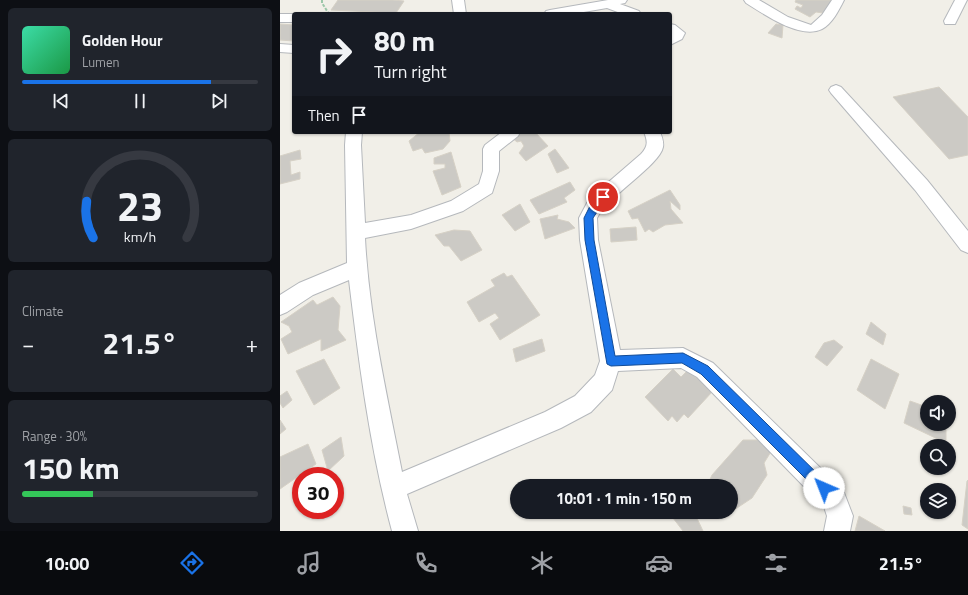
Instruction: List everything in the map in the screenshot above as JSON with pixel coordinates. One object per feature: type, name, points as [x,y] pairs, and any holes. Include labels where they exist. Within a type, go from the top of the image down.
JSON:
[{"type":"street","points":[[458,0],[460,12]]},
{"type":"street","points":[[562,12],[622,0]]},
{"type":"street","points":[[750,0],[794,24],[811,29],[818,26],[825,20],[838,0]]},
{"type":"street","points":[[950,21],[961,0]]},
{"type":"street","points":[[608,4],[630,12]]},
{"type":"street","points":[[280,18],[292,18]]},
{"type":"street","points":[[672,29],[678,33],[677,36],[672,40]]},
{"type":"street","points":[[280,48],[292,49]]},
{"type":"street","points":[[836,90],[921,185],[968,244]]},
{"type":"street","points":[[354,134],[357,268],[370,364],[393,488],[405,531]]},
{"type":"street","points":[[357,232],[411,222],[457,206],[486,188],[491,171],[491,149],[510,134]]},
{"type":"street","points":[[393,488],[553,420],[583,404],[604,382],[611,361],[589,240],[588,218],[593,208],[603,197],[647,158],[655,148],[655,140],[653,134]]},
{"type":"street","points":[[280,306],[306,288],[357,268]]},
{"type":"street","points":[[611,361],[683,358],[705,370],[834,499],[840,516],[837,531]]},
{"type":"path","points":[[322,0],[322,3],[328,12]]},
{"type":"building","points":[[338,0],[404,1],[397,12],[331,10]]},
{"type":"building","points":[[796,0],[832,1],[823,13],[816,12],[810,17],[795,9],[797,6],[801,8],[803,5],[795,2]]},
{"type":"building","points":[[280,24],[292,25],[292,41],[280,40]]},
{"type":"building","points":[[776,24],[783,25],[782,38],[768,33]]},
{"type":"building","points":[[939,87],[968,117],[968,155],[949,159],[893,97]]},
{"type":"building","points":[[418,134],[449,134],[450,141],[443,149],[425,153],[422,148],[413,151],[409,141]]},
{"type":"building","points":[[516,134],[537,134],[548,146],[526,161],[519,153],[524,146],[521,141],[517,142],[511,137]]},
{"type":"building","points":[[555,149],[569,168],[557,173],[548,154]]},
{"type":"building","points":[[300,150],[301,159],[290,161],[291,175],[300,172],[300,179],[280,184],[280,156]]},
{"type":"building","points":[[451,152],[461,187],[442,195],[433,171],[445,168],[445,164],[434,164],[434,158]]},
{"type":"building","points":[[570,182],[575,190],[564,198],[567,202],[539,214],[530,200]]},
{"type":"building","points":[[670,190],[680,205],[680,210],[670,201],[671,209],[683,223],[665,225],[653,232],[649,229],[645,232],[638,218],[632,219],[628,211]]},
{"type":"building","points":[[520,204],[530,222],[515,231],[502,215]]},
{"type":"building","points":[[558,215],[557,219],[569,222],[575,228],[545,239],[540,219]]},
{"type":"building","points":[[636,227],[637,240],[611,242],[610,229]]},
{"type":"building","points":[[454,230],[470,231],[482,250],[461,261],[449,246],[444,246],[435,235]]},
{"type":"building","points":[[504,273],[507,277],[512,275],[540,315],[500,340],[490,324],[499,318],[495,313],[479,322],[467,302],[495,286],[491,280]]},
{"type":"building","points":[[333,297],[340,306],[338,330],[346,340],[321,351],[321,339],[288,354],[281,339],[292,332],[289,326],[281,322],[313,300],[317,305]]},
{"type":"building","points":[[871,322],[886,334],[883,345],[866,334]]},
{"type":"building","points":[[542,339],[545,351],[516,362],[513,349]]},
{"type":"building","points":[[834,340],[843,347],[827,366],[815,357],[824,343]]},
{"type":"building","points":[[324,359],[340,388],[314,405],[296,371]]},
{"type":"building","points":[[871,359],[899,374],[885,409],[857,390]]},
{"type":"building","points":[[673,369],[681,377],[688,370],[712,392],[688,418],[684,414],[677,422],[672,416],[668,421],[645,397]]},
{"type":"building","points":[[287,391],[292,400],[283,408],[280,403],[280,396]]},
{"type":"building","points":[[910,401],[920,405],[920,431],[904,423]]},
{"type":"building","points":[[280,420],[286,429],[280,434]]},
{"type":"building","points":[[921,431],[946,431],[946,439],[938,439]]},
{"type":"building","points":[[341,437],[344,456],[332,467],[327,467],[322,450]]},
{"type":"building","points":[[743,440],[759,440],[772,450],[764,463],[767,475],[752,498],[738,507],[738,479],[710,479]]},
{"type":"building","points":[[308,444],[316,464],[312,467],[292,467],[292,481],[280,489],[280,457]]},
{"type":"building","points":[[968,480],[968,529],[962,525]]},
{"type":"building","points":[[903,506],[911,508],[912,515],[904,514]]},
{"type":"building","points":[[859,516],[885,531],[855,531]]},
{"type":"building","points":[[674,519],[697,519],[703,531],[683,531]]},
{"type":"route","points":[[603,197],[593,208],[588,218],[589,240],[611,361],[683,358],[705,370],[824,488]]}]
